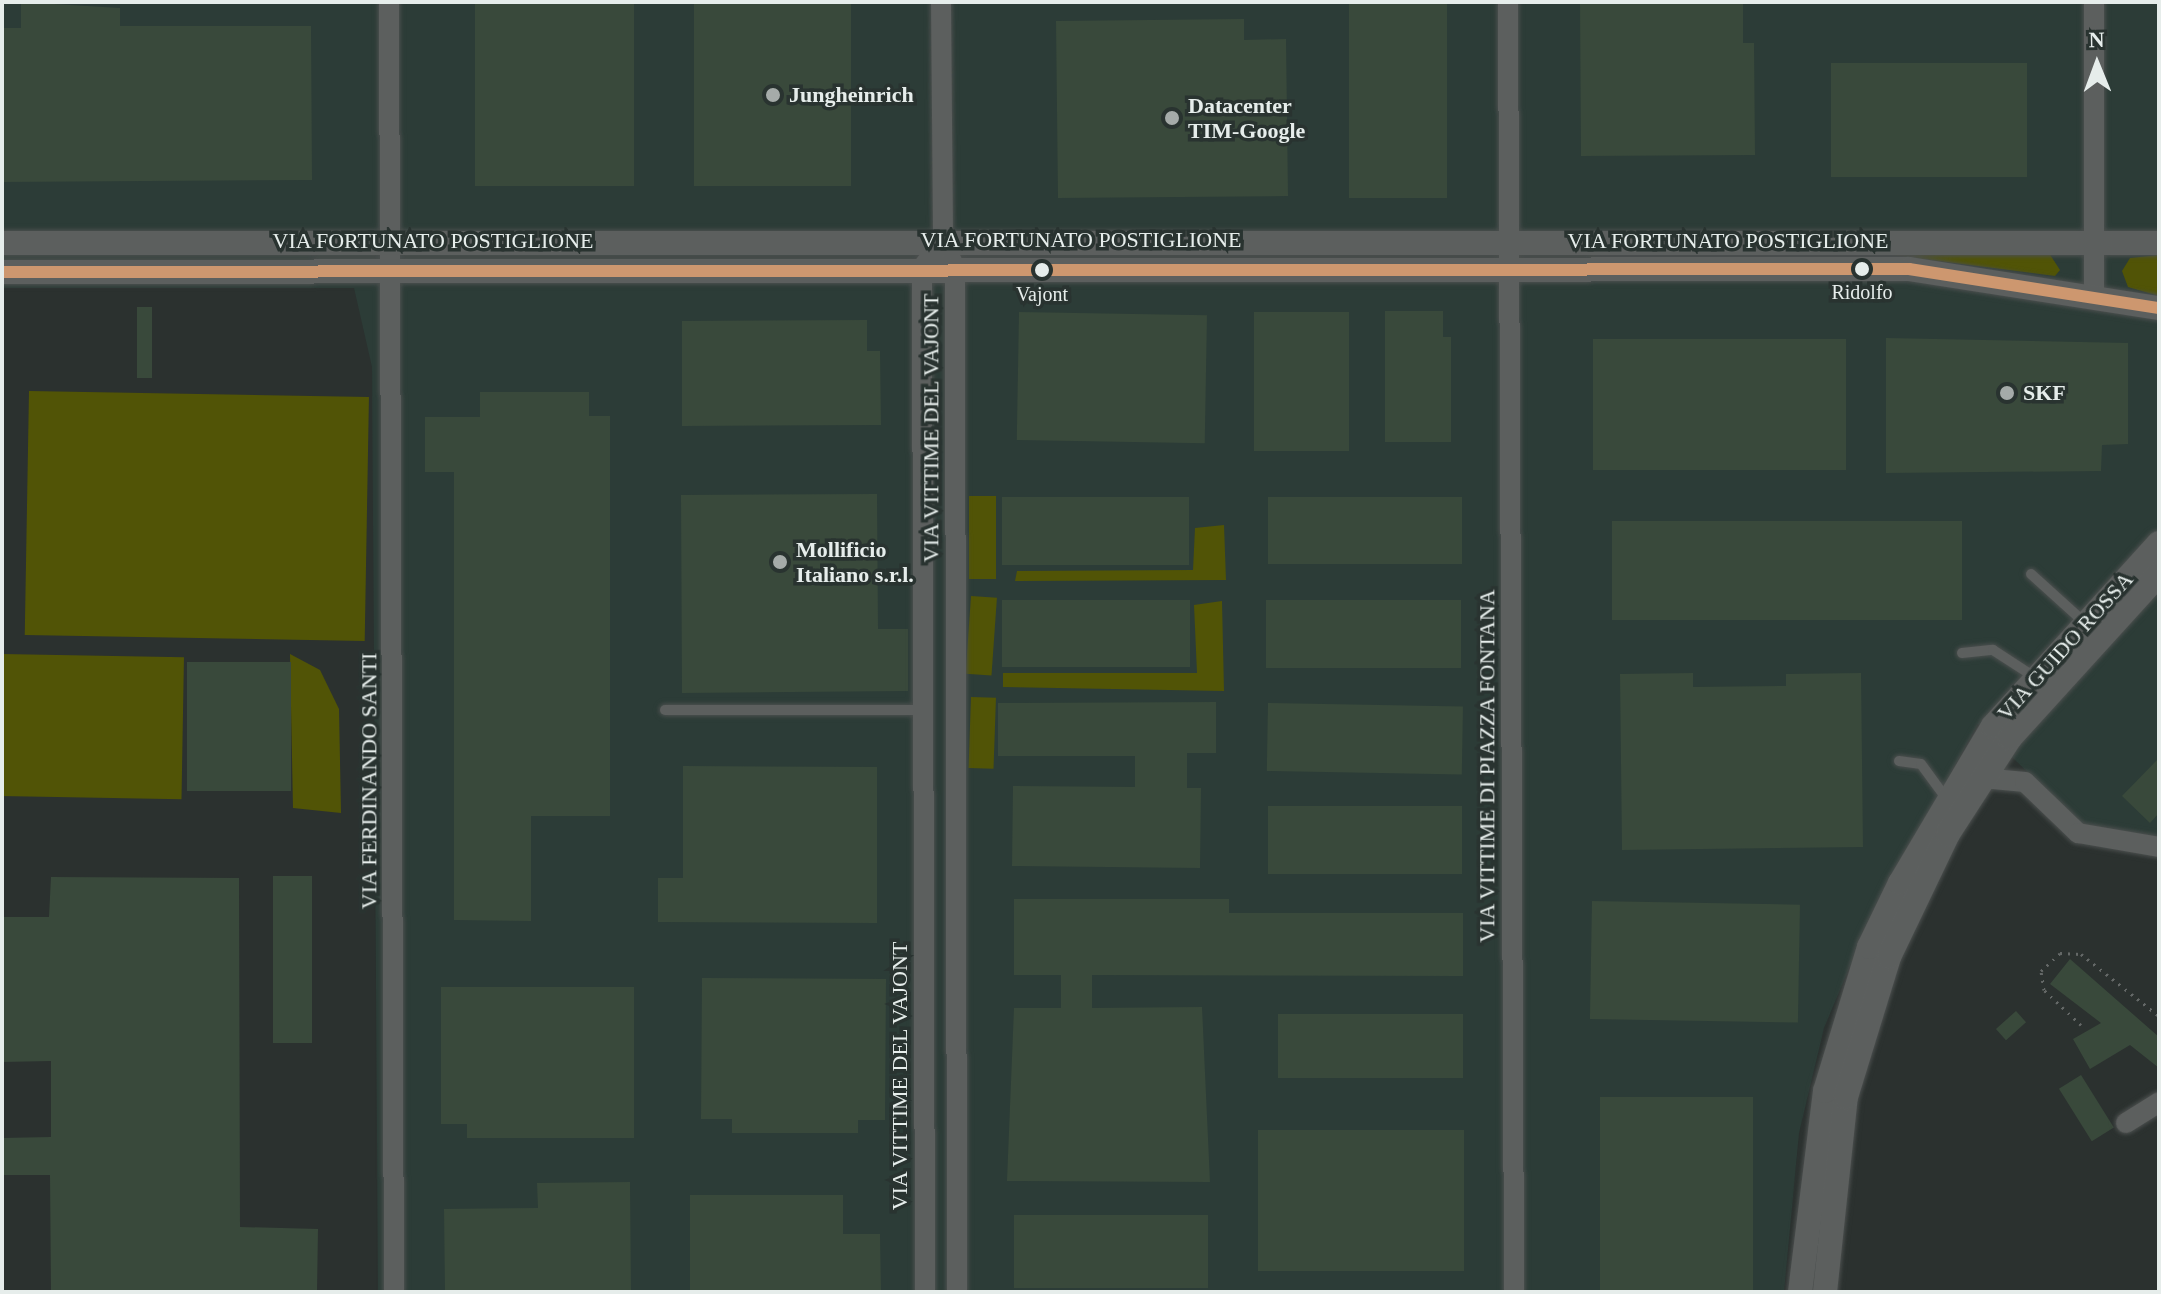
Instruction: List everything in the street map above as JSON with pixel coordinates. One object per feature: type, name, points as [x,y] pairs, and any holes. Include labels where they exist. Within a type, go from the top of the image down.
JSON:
[{"type":"street","name":"VIA FERDINANDO SANTI","points":[[389,2],[394,1292]]},
{"type":"street","points":[[941,2],[943,240]]},
{"type":"street","name":"VIA VITTIME DI PIAZZA FONTANA","points":[[1508,2],[1514,1292]]},
{"type":"street","points":[[2094,2],[2094,296]]},
{"type":"street","name":"VIA FORTUNATO POSTIGLIONE","points":[[2,243],[943,240],[2159,243]]},
{"type":"street","name":"VIA VITTIME DEL VAJONT","points":[[925,1292],[922,268],[943,240],[955,268],[957,1292]]},
{"type":"street","points":[[1861,241],[1863,269]]},
{"type":"street","name":"VIA FORTUNATO POSTIGLIONE","points":[[2,272],[922,268],[1863,269],[1980,276],[2159,308]]},
{"type":"street","points":[[923,536],[956,536]]},
{"type":"street","name":"VIA GUIDO ROSSA","points":[[1800,1292],[1811,1162],[1840,1028],[1869,947],[1946,798],[2033,676],[2159,543]]},
{"type":"street","name":"VIA GUIDO ROSSA","points":[[1825,1292],[1835,1163],[1861,1032],[1895,944],[1982,778],[2061,675],[2155,582]]},
{"type":"street","points":[[1982,778],[2025,782],[2078,833],[2159,847]]},
{"type":"street","points":[[2126,1123],[2159,1102]]},
{"type":"street","points":[[925,1168],[957,1167]]},
{"type":"lane","points":[[1206,240],[1206,268]]},
{"type":"lane","points":[[619,241],[620,269]]},
{"type":"lane","points":[[2031,574],[2083,621]]},
{"type":"lane","points":[[1962,653],[1993,650],[2033,676]]},
{"type":"lane","points":[[665,710],[923,710]]},
{"type":"lane","points":[[1899,761],[1921,764],[1946,798]]},
{"type":"path","points":[[2081,1025],[2044,990],[2041,971],[2060,953],[2081,954],[2159,1016]]},
{"type":"shaded area","points":[[2,2],[2159,2],[2159,841],[2085,828],[1978,724],[1871,916],[1824,1028],[1799,1133],[1784,1292],[378,1292],[372,367],[354,288],[2,288]]},
{"type":"shaded area","points":[[1868,252],[2049,253],[2060,270],[2055,276]]},
{"type":"shaded area","points":[[2159,255],[2159,296],[2128,287],[2122,271],[2130,258]]},
{"type":"shaded area","points":[[29,391],[369,397],[365,641],[25,635]]},
{"type":"shaded area","points":[[969,496],[996,496],[996,579],[969,579]]},
{"type":"shaded area","points":[[1224,525],[1226,580],[1015,581],[1017,571],[1193,570],[1195,528]]},
{"type":"shaded area","points":[[971,596],[997,598],[991,676],[966,674]]},
{"type":"shaded area","points":[[1222,601],[1224,691],[1003,687],[1003,673],[1197,673],[1194,605]]},
{"type":"shaded area","points":[[2,654],[184,657],[181,799],[2,796]]},
{"type":"shaded area","points":[[290,654],[320,670],[339,709],[341,813],[293,808]]},
{"type":"shaded area","points":[[971,697],[996,698],[994,769],[969,768]]},
{"type":"building","points":[[21,2],[120,8],[120,26],[311,26],[312,180],[2,182],[2,28],[21,28]]},
{"type":"building","name":"Datacenter TIM-Google","points":[[1349,2],[1447,2],[1447,198],[1349,198]]},
{"type":"building","points":[[1580,2],[1743,2],[1743,43],[1754,43],[1755,155],[1581,156]]},
{"type":"building","points":[[475,3],[634,3],[634,186],[475,186]]},
{"type":"building","name":"Jungheinrich","points":[[694,3],[851,3],[851,186],[694,186]]},
{"type":"building","name":"Datacenter TIM-Google","points":[[1244,19],[1244,40],[1286,39],[1288,196],[1058,198],[1056,21]]},
{"type":"building","points":[[1831,63],[2027,63],[2027,177],[1831,177]]},
{"type":"building","points":[[137,307],[152,307],[152,378],[137,378]]},
{"type":"building","points":[[1385,311],[1443,311],[1443,337],[1451,337],[1451,442],[1385,442]]},
{"type":"building","points":[[1019,312],[1207,315],[1205,443],[1017,440]]},
{"type":"building","points":[[1254,312],[1349,312],[1349,451],[1254,451]]},
{"type":"building","points":[[867,320],[867,351],[880,351],[881,425],[682,426],[682,321]]},
{"type":"building","name":"SKF","points":[[1886,338],[2128,343],[2128,444],[2102,445],[2101,471],[1886,473]]},
{"type":"building","points":[[1593,339],[1846,339],[1846,470],[1593,470]]},
{"type":"building","points":[[480,392],[589,392],[589,416],[610,416],[610,816],[531,816],[531,921],[454,920],[454,472],[425,472],[425,417],[480,417]]},
{"type":"building","name":"Mollificio Italiano s.r.l.","points":[[877,494],[878,629],[908,629],[908,691],[682,693],[681,495]]},
{"type":"building","points":[[1002,497],[1189,497],[1189,565],[1002,565]]},
{"type":"building","points":[[1268,497],[1462,497],[1462,564],[1268,564]]},
{"type":"building","points":[[1612,521],[1962,521],[1962,620],[1612,620]]},
{"type":"building","points":[[1002,600],[1190,600],[1190,667],[1002,667]]},
{"type":"building","points":[[1266,600],[1461,600],[1461,668],[1266,668]]},
{"type":"building","points":[[187,662],[291,662],[291,791],[187,791]]},
{"type":"building","points":[[1693,673],[1693,687],[1786,686],[1786,674],[1861,673],[1863,847],[1622,850],[1620,674]]},
{"type":"building","points":[[1216,702],[1216,753],[1187,753],[1187,788],[1201,788],[1200,868],[1012,866],[1013,786],[1135,787],[1135,756],[998,756],[998,703]]},
{"type":"building","points":[[1268,703],[1463,706],[1462,774],[1267,771]]},
{"type":"building","points":[[2159,758],[2159,813],[2150,823],[2122,796]]},
{"type":"building","points":[[683,766],[877,767],[877,923],[658,922],[658,878],[683,878]]},
{"type":"building","points":[[1268,806],[1462,806],[1462,874],[1268,874]]},
{"type":"building","points":[[273,876],[312,876],[312,1043],[273,1043]]},
{"type":"building","points":[[51,877],[239,878],[240,1227],[318,1229],[317,1292],[51,1292],[50,1175],[2,1175],[2,1138],[51,1137],[51,1061],[2,1062],[4,917],[49,917]]},
{"type":"building","points":[[1014,899],[1229,899],[1229,913],[1463,913],[1463,976],[1092,975],[1092,1008],[1202,1007],[1210,1182],[1007,1181],[1014,1008],[1061,1008],[1061,975],[1014,975]]},
{"type":"building","points":[[1592,901],[1800,905],[1798,1023],[1590,1019]]},
{"type":"building","points":[[2070,959],[2159,1037],[2159,1068],[2130,1045],[2090,1069],[2073,1039],[2101,1023],[2050,984]]},
{"type":"building","points":[[702,978],[886,979],[885,1120],[858,1120],[858,1133],[732,1133],[732,1119],[701,1119]]},
{"type":"building","points":[[441,987],[634,987],[634,1138],[467,1138],[467,1124],[441,1124]]},
{"type":"building","points":[[2016,1011],[2026,1022],[2006,1040],[1996,1029]]},
{"type":"building","points":[[1278,1014],[1463,1014],[1463,1078],[1278,1078]]},
{"type":"building","points":[[2081,1075],[2114,1128],[2092,1141],[2059,1089]]},
{"type":"building","points":[[1600,1097],[1753,1097],[1753,1292],[1600,1292]]},
{"type":"building","points":[[1258,1130],[1464,1130],[1464,1271],[1258,1271]]},
{"type":"building","points":[[630,1182],[631,1292],[445,1292],[444,1209],[538,1208],[537,1183]]},
{"type":"building","points":[[690,1195],[843,1195],[843,1234],[880,1234],[881,1292],[690,1292]]},
{"type":"building","points":[[1014,1215],[1208,1215],[1208,1288],[1014,1288]]},
{"type":"transit line","points":[[2,272],[1909,269],[2159,308]]},
{"type":"place","name":"Jungheinrich","points":[[773,95]]},
{"type":"place","name":"Datacenter TIM-Google","points":[[1172,118]]},
{"type":"place","name":"Ridolfo","points":[[1862,269]]},
{"type":"place","name":"Vajont","points":[[1042,270]]},
{"type":"place","name":"SKF","points":[[2007,393]]},
{"type":"place","name":"Mollificio Italiano s.r.l.","points":[[780,562]]}]
